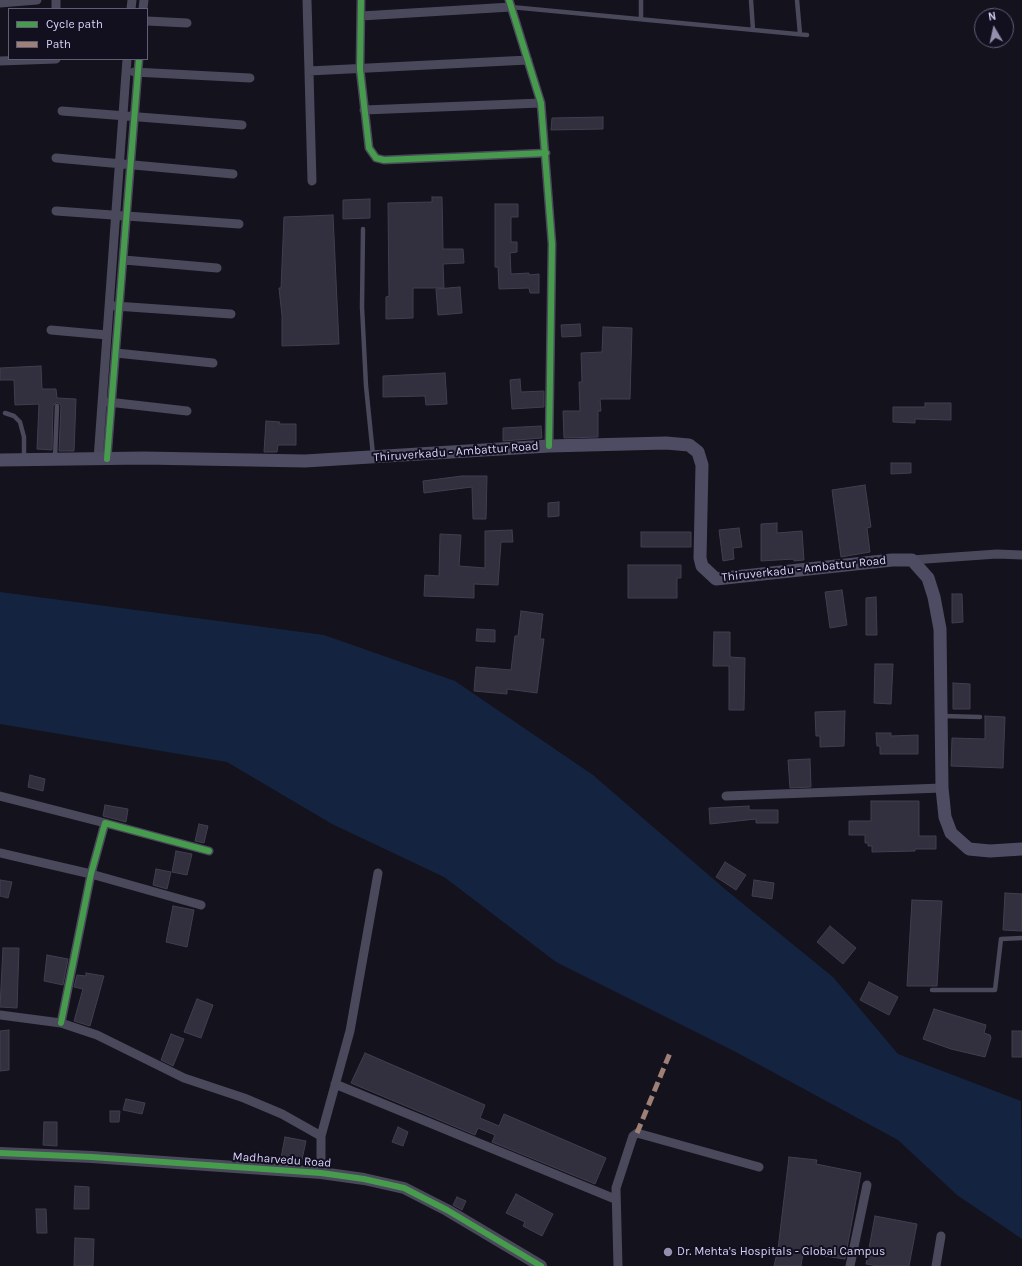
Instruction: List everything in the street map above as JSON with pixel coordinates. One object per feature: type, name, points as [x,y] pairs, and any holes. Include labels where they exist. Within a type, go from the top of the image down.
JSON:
[{"type":"main road","name":"Thiruverkadu - Ambattur Road","points":[[0,460],[103,459],[305,461],[548,446],[666,443],[689,445],[698,452],[702,465],[700,558],[702,566],[716,579],[892,560],[912,560]]},
{"type":"main road","points":[[912,560],[928,578],[934,597],[940,629],[942,788],[945,817],[951,833],[969,849],[990,851],[1022,848]]},
{"type":"street","points":[[0,3],[37,0]]},
{"type":"street","points":[[307,0],[312,181]]},
{"type":"street","points":[[362,0],[360,69],[369,148],[376,158],[384,160],[546,153]]},
{"type":"street","points":[[361,16],[510,4],[541,103],[546,153],[552,244],[548,446]]},
{"type":"street","points":[[148,21],[187,23]]},
{"type":"street","points":[[0,61],[28,60]]},
{"type":"street","points":[[103,459],[102,401],[127,60]]},
{"type":"street","points":[[103,459],[112,403],[139,60]]},
{"type":"street","points":[[309,71],[528,60]]},
{"type":"street","points":[[126,72],[250,78]]},
{"type":"street","points":[[364,110],[541,103]]},
{"type":"street","points":[[62,111],[242,125]]},
{"type":"street","points":[[56,158],[233,174]]},
{"type":"street","points":[[56,211],[239,224]]},
{"type":"street","points":[[124,260],[217,268]]},
{"type":"street","points":[[109,306],[231,314]]},
{"type":"street","points":[[51,330],[107,335]]},
{"type":"street","points":[[116,353],[213,364]]},
{"type":"street","points":[[102,401],[187,411]]},
{"type":"street","points":[[912,560],[996,554],[1022,555]]},
{"type":"street","points":[[726,796],[942,788]]},
{"type":"street","points":[[0,796],[209,851]]},
{"type":"street","points":[[61,1023],[91,874],[105,823]]},
{"type":"street","points":[[0,853],[91,874],[201,905]]},
{"type":"street","points":[[321,1173],[321,1136],[350,1031],[378,873]]},
{"type":"street","points":[[0,1015],[61,1023],[97,1035],[184,1078],[244,1098],[282,1114],[321,1136]]},
{"type":"street","points":[[335,1084],[615,1199]]},
{"type":"street","points":[[618,1266],[615,1199],[616,1188],[633,1136],[637,1133],[759,1166]]},
{"type":"street","name":"Madharvedu Road","points":[[0,1153],[77,1156],[321,1173],[364,1179],[404,1188],[447,1210],[541,1266]]},
{"type":"street","points":[[850,1266],[867,1185]]},
{"type":"street","points":[[936,1266],[941,1236]]},
{"type":"lane","points":[[641,0],[641,19]]},
{"type":"lane","points":[[751,0],[753,30]]},
{"type":"lane","points":[[797,0],[800,34]]},
{"type":"lane","points":[[510,4],[641,19],[807,35]]},
{"type":"lane","points":[[363,229],[362,307],[366,386],[374,457]]},
{"type":"lane","points":[[55,460],[57,406]]},
{"type":"lane","points":[[5,413],[14,416],[20,422],[24,437],[24,459]]},
{"type":"lane","points":[[942,716],[980,717]]},
{"type":"lane","points":[[932,990],[994,990],[1001,939],[1022,938]]},
{"type":"water","points":[[0,592],[324,635],[455,681],[593,775],[726,890],[833,977],[898,1054],[1021,1101],[1022,1239],[957,1195],[898,1140],[734,1051],[556,962],[444,877],[332,824],[227,762],[0,724]]},
{"type":"building","points":[[603,117],[603,129],[551,130],[552,118]]},
{"type":"building","points":[[432,197],[442,197],[443,249],[463,249],[464,263],[443,264],[444,288],[413,288],[413,318],[386,319],[386,297],[389,296],[388,203],[432,202]]},
{"type":"building","points":[[370,199],[370,218],[343,219],[343,200]]},
{"type":"building","points":[[495,204],[518,204],[518,217],[511,217],[511,242],[517,242],[517,252],[510,253],[511,274],[539,274],[539,293],[530,293],[529,288],[499,289],[498,267],[495,267]]},
{"type":"building","points":[[333,215],[339,344],[282,346],[282,316],[279,288],[281,288],[284,217]]},
{"type":"building","points":[[460,287],[462,313],[438,315],[436,289]]},
{"type":"building","points":[[580,324],[581,336],[562,337],[561,325]]},
{"type":"building","points":[[603,327],[632,328],[630,399],[600,399],[601,411],[598,411],[598,437],[564,438],[563,411],[580,411],[579,382],[582,382],[581,353],[602,352]]},
{"type":"building","points":[[41,366],[42,389],[56,389],[57,398],[76,399],[74,451],[59,451],[61,406],[59,403],[56,403],[53,406],[52,450],[37,449],[39,404],[15,405],[14,380],[0,380],[0,368]]},
{"type":"building","points":[[445,373],[447,404],[426,405],[425,396],[383,397],[383,376]]},
{"type":"building","points":[[520,379],[521,392],[544,391],[544,407],[512,409],[510,380]]},
{"type":"building","points":[[925,403],[951,403],[951,420],[915,419],[915,423],[893,422],[893,407],[925,407]]},
{"type":"building","points":[[266,421],[280,422],[279,424],[296,424],[296,445],[278,445],[277,452],[264,452]]},
{"type":"building","points":[[541,426],[542,438],[503,441],[503,428]]},
{"type":"building","points":[[891,463],[911,463],[911,473],[891,474]]},
{"type":"building","points":[[462,476],[487,476],[486,519],[473,519],[472,487],[424,493],[423,481]]},
{"type":"building","points":[[865,485],[871,527],[867,528],[870,552],[841,557],[832,490]]},
{"type":"building","points":[[559,502],[559,516],[548,517],[548,503]]},
{"type":"building","points":[[777,523],[777,533],[802,531],[804,560],[794,561],[794,559],[761,561],[761,524]]},
{"type":"building","points":[[739,528],[742,547],[733,548],[734,559],[723,561],[719,530]]},
{"type":"building","points":[[512,530],[513,542],[501,542],[498,585],[474,584],[474,598],[424,596],[425,575],[439,576],[440,534],[461,535],[459,566],[485,568],[485,531]]},
{"type":"building","points":[[641,532],[691,532],[691,547],[641,547]]},
{"type":"building","points":[[628,565],[681,565],[681,578],[677,578],[677,598],[628,598]]},
{"type":"building","points":[[842,590],[847,625],[830,628],[825,592]]},
{"type":"building","points":[[952,594],[962,594],[963,622],[952,623]]},
{"type":"building","points":[[876,597],[877,635],[866,635],[866,598]]},
{"type":"building","points":[[521,611],[543,614],[540,639],[544,639],[537,693],[507,689],[507,694],[474,691],[476,667],[511,670],[515,636],[518,636]]},
{"type":"building","points":[[477,629],[495,630],[495,642],[476,641]]},
{"type":"building","points":[[714,632],[730,632],[730,657],[745,658],[744,710],[729,710],[729,666],[713,666]]},
{"type":"building","points":[[875,664],[893,664],[891,704],[874,703]]},
{"type":"building","points":[[953,683],[970,684],[970,709],[953,709]]},
{"type":"building","points":[[845,711],[844,746],[820,747],[820,736],[816,736],[815,712]]},
{"type":"building","points":[[985,716],[1005,717],[1003,768],[951,766],[952,738],[985,739]]},
{"type":"building","points":[[876,733],[891,733],[891,736],[918,735],[918,754],[880,754],[880,746],[877,746]]},
{"type":"building","points":[[810,759],[811,787],[790,788],[788,760]]},
{"type":"building","points":[[30,775],[45,779],[43,791],[28,787]]},
{"type":"building","points":[[871,801],[919,801],[919,836],[936,836],[936,849],[872,852],[872,846],[868,846],[868,843],[865,843],[865,835],[849,835],[849,821],[871,821]]},
{"type":"building","points":[[105,805],[128,809],[126,822],[103,816]]},
{"type":"building","points":[[749,806],[749,810],[778,810],[778,823],[756,823],[756,819],[710,824],[709,808]]},
{"type":"building","points":[[199,824],[208,826],[204,843],[195,841]]},
{"type":"building","points":[[176,851],[192,854],[187,875],[172,872]]},
{"type":"building","points":[[725,862],[746,875],[736,890],[716,877]]},
{"type":"building","points":[[156,869],[171,872],[167,889],[153,885]]},
{"type":"building","points":[[0,880],[12,882],[8,898],[0,896]]},
{"type":"building","points":[[754,880],[774,883],[772,899],[752,896]]},
{"type":"building","points":[[1005,893],[1022,894],[1022,931],[1003,930]]},
{"type":"building","points":[[912,900],[942,901],[937,986],[907,986]]},
{"type":"building","points":[[173,906],[194,910],[187,947],[166,942]]},
{"type":"building","points":[[830,926],[856,948],[843,964],[817,942]]},
{"type":"building","points":[[3,948],[19,948],[17,1008],[0,1007]]},
{"type":"building","points":[[47,955],[68,959],[63,985],[44,981]]},
{"type":"building","points":[[86,973],[104,976],[90,1026],[74,1021],[83,989],[74,987],[77,975],[86,976]]},
{"type":"building","points":[[869,982],[898,997],[889,1015],[860,1000]]},
{"type":"building","points":[[197,999],[213,1005],[201,1038],[184,1032]]},
{"type":"building","points":[[934,1009],[986,1025],[984,1033],[990,1035],[991,1038],[985,1057],[951,1049],[923,1039]]},
{"type":"building","points":[[9,1030],[9,1070],[0,1071],[0,1031]]},
{"type":"building","points":[[1012,1031],[1022,1031],[1022,1057],[1012,1057]]},
{"type":"building","points":[[171,1034],[184,1039],[173,1066],[161,1060]]},
{"type":"building","points":[[365,1053],[485,1105],[480,1118],[499,1126],[504,1114],[606,1158],[595,1184],[492,1142],[495,1135],[478,1128],[475,1135],[351,1083]]},
{"type":"building","points":[[126,1099],[145,1103],[142,1114],[123,1110]]},
{"type":"building","points":[[110,1111],[120,1111],[119,1122],[110,1122]]},
{"type":"building","points":[[44,1122],[57,1122],[57,1146],[43,1145]]},
{"type":"building","points":[[398,1127],[408,1132],[403,1146],[392,1142]]},
{"type":"building","points":[[285,1137],[306,1141],[301,1164],[280,1163]]},
{"type":"building","points":[[789,1157],[817,1160],[816,1164],[861,1173],[845,1259],[803,1253],[801,1266],[774,1266],[778,1249]]},
{"type":"building","points":[[75,1186],[89,1187],[89,1209],[74,1209]]},
{"type":"building","points":[[516,1194],[553,1214],[542,1236],[523,1226],[525,1222],[506,1213]]},
{"type":"building","points":[[457,1197],[466,1201],[462,1210],[453,1205]]},
{"type":"building","points":[[36,1209],[46,1209],[47,1233],[37,1233]]},
{"type":"building","points":[[875,1216],[917,1224],[909,1266],[878,1266],[866,1264]]},
{"type":"building","points":[[75,1238],[94,1239],[93,1266],[74,1266]]},
{"type":"marked path","points":[[637,1133],[670,1053]]},
{"type":"cycle path","points":[[361,0],[360,69],[369,148],[376,158],[384,160],[546,153]]},
{"type":"cycle path","points":[[509,0],[541,103],[552,244],[549,446]]},
{"type":"cycle path","points":[[107,459],[139,60]]},
{"type":"cycle path","points":[[61,1023],[91,874],[105,823],[209,851]]},
{"type":"cycle path","points":[[0,1153],[92,1157],[321,1173],[364,1179],[404,1188],[447,1210],[541,1266]]},
{"type":"place","name":"Dr. Mehta's Hospitals - Global Campus","points":[[668,1252]]}]
